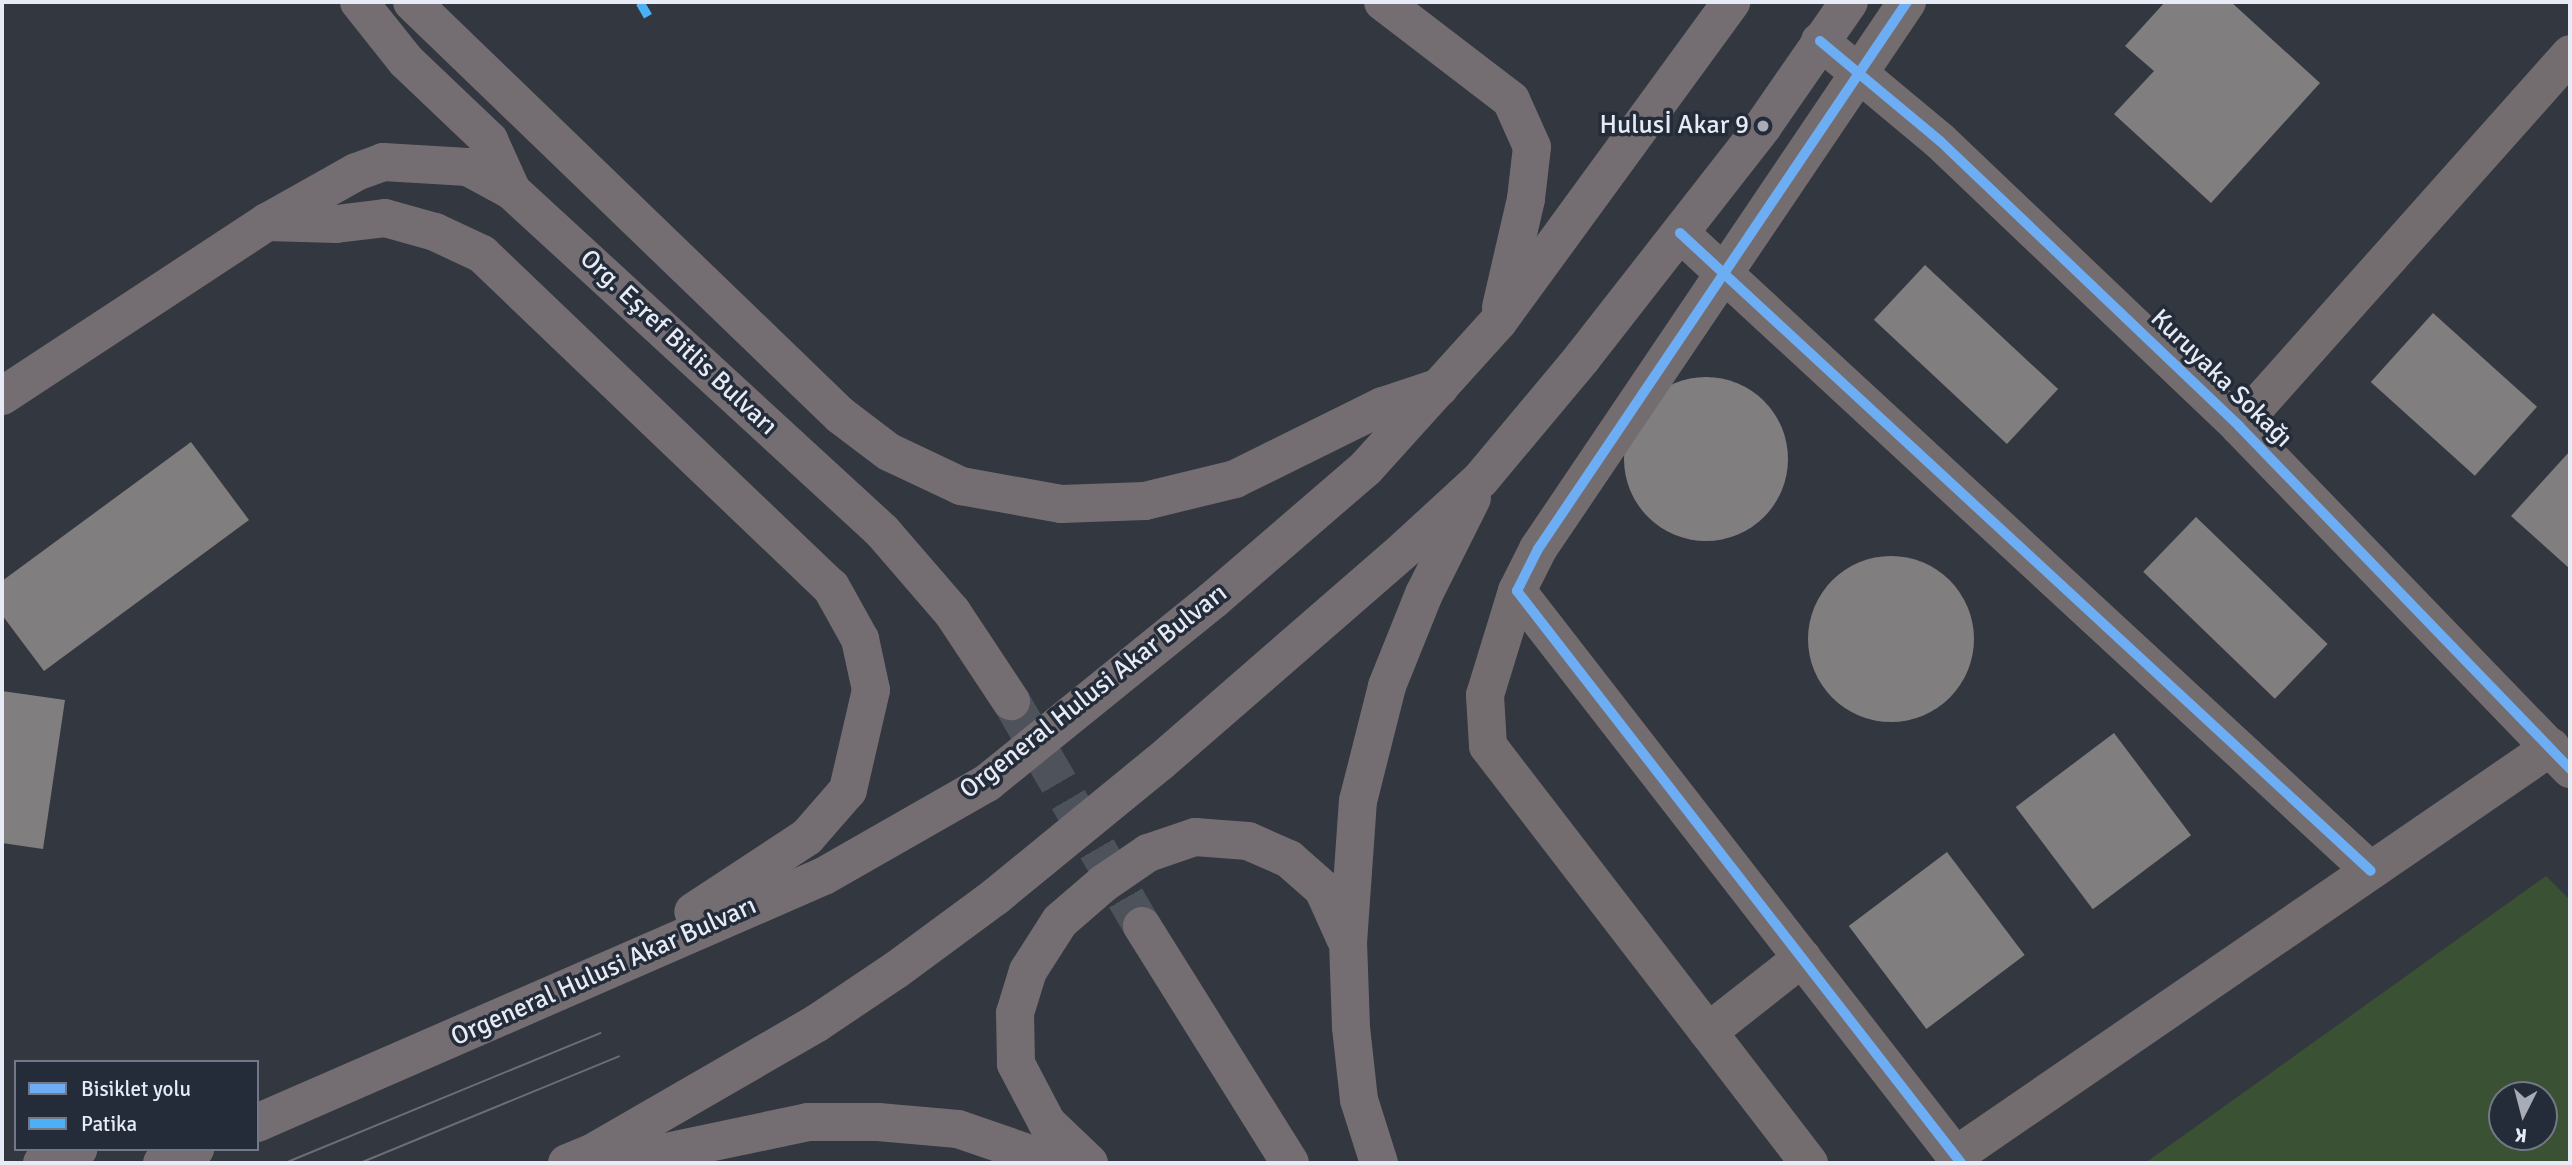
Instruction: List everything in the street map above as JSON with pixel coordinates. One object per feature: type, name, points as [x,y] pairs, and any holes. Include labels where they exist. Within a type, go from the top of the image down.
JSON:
[{"type":"main road","points":[[359,2],[406,61],[489,140],[512,191]]},
{"type":"main road","points":[[412,2],[840,415],[889,452],[961,486],[1061,504],[1144,501],[1235,479],[1383,406],[1442,386]]},
{"type":"main road","points":[[1383,2],[1511,100],[1532,147],[1526,199],[1497,322]]},
{"type":"main road","name":"Orgeneral Hulusi Akar Bulvarı","points":[[259,1122],[824,876],[987,783],[1273,550],[1366,468],[1497,322],[1731,2]]},
{"type":"main road","points":[[580,1158],[817,1023],[995,897],[1159,763],[1481,479],[1680,233],[1849,2]]},
{"type":"main road","name":"Org. Eşref Bitlis Bulvarı","points":[[2,396],[267,222],[337,181],[383,162],[468,167],[512,191],[882,531],[952,612],[1011,701]]},
{"type":"main road","points":[[267,222],[336,224],[385,218],[435,232],[482,254],[831,587],[860,639],[871,690],[848,790],[807,837],[610,967]]},
{"type":"main road","points":[[1379,1163],[1359,1100],[1348,943],[1358,801],[1387,685],[1424,594],[1481,479]]},
{"type":"main road","points":[[1089,1163],[1047,1123],[1016,1064],[1016,1013],[1028,971],[1060,921],[1104,883],[1148,853],[1195,837],[1248,841],[1289,859],[1323,889],[1348,943]]},
{"type":"main road","points":[[1142,926],[1290,1163]]},
{"type":"main road","points":[[259,1096],[397,1063]]},
{"type":"main road","points":[[580,1158],[662,1153],[808,1122],[878,1122],[958,1129],[1057,1163]]},
{"type":"main road","points":[[42,1163],[73,1151]]},
{"type":"main road","points":[[162,1163],[190,1151]]},
{"type":"street","points":[[1809,1163],[1488,746],[1485,695],[1517,591],[1538,549],[1861,74],[1907,2]]},
{"type":"street","name":"Kuruyaka Sokağı","points":[[1820,41],[1940,141],[2239,426],[2561,758]]},
{"type":"street","points":[[2239,426],[2570,54]]},
{"type":"street","points":[[1680,233],[2371,871]]},
{"type":"street","points":[[1517,591],[1958,1159],[2371,871],[2561,758]]},
{"type":"street","points":[[1708,1032],[1802,958]]},
{"type":"green space","points":[[2546,876],[2570,900],[2570,1163],[2145,1163]]},
{"type":"building","points":[[2165,2],[2231,2],[2320,83],[2211,203],[2114,114],[2154,71],[2125,46]]},
{"type":"building","points":[[1925,265],[2058,389],[2007,444],[1874,320]]},
{"type":"building","points":[[2433,313],[2537,407],[2475,476],[2371,382]]},
{"type":"building","points":[[1706,377],[1737,383],[1764,401],[1782,428],[1788,459],[1782,490],[1764,517],[1737,535],[1706,541],[1675,535],[1648,517],[1630,490],[1624,459],[1630,428],[1648,401],[1675,383]]},
{"type":"building","points":[[191,442],[249,520],[44,671],[2,615],[2,581]]},
{"type":"building","points":[[2570,451],[2570,569],[2511,516]]},
{"type":"building","points":[[2196,517],[2328,644],[2275,699],[2143,572]]},
{"type":"building","points":[[1891,556],[1923,562],[1950,580],[1968,607],[1974,639],[1968,671],[1950,698],[1923,716],[1891,722],[1859,716],[1832,698],[1814,671],[1808,639],[1814,607],[1832,580],[1859,562]]},
{"type":"building","points":[[2,691],[65,700],[43,849],[2,843]]},
{"type":"building","points":[[2114,733],[2191,835],[2093,909],[2016,807]]},
{"type":"building","points":[[1947,852],[2025,955],[1926,1029],[1849,926]]},
{"type":"tunnel","points":[[1011,701],[1142,926]]},
{"type":"tram line","points":[[285,1163],[600,1033]]},
{"type":"tram line","points":[[360,1163],[619,1056]]},
{"type":"marked path","points":[[640,2],[648,16]]},
{"type":"cycle path","points":[[1907,2],[1538,549],[1517,591],[1961,1163]]},
{"type":"cycle path","points":[[1820,41],[1940,141],[2239,426],[2570,769]]},
{"type":"cycle path","points":[[1680,233],[2371,871]]},
{"type":"place","name":"Hulusİ Akar 9","points":[[1763,126]]}]
